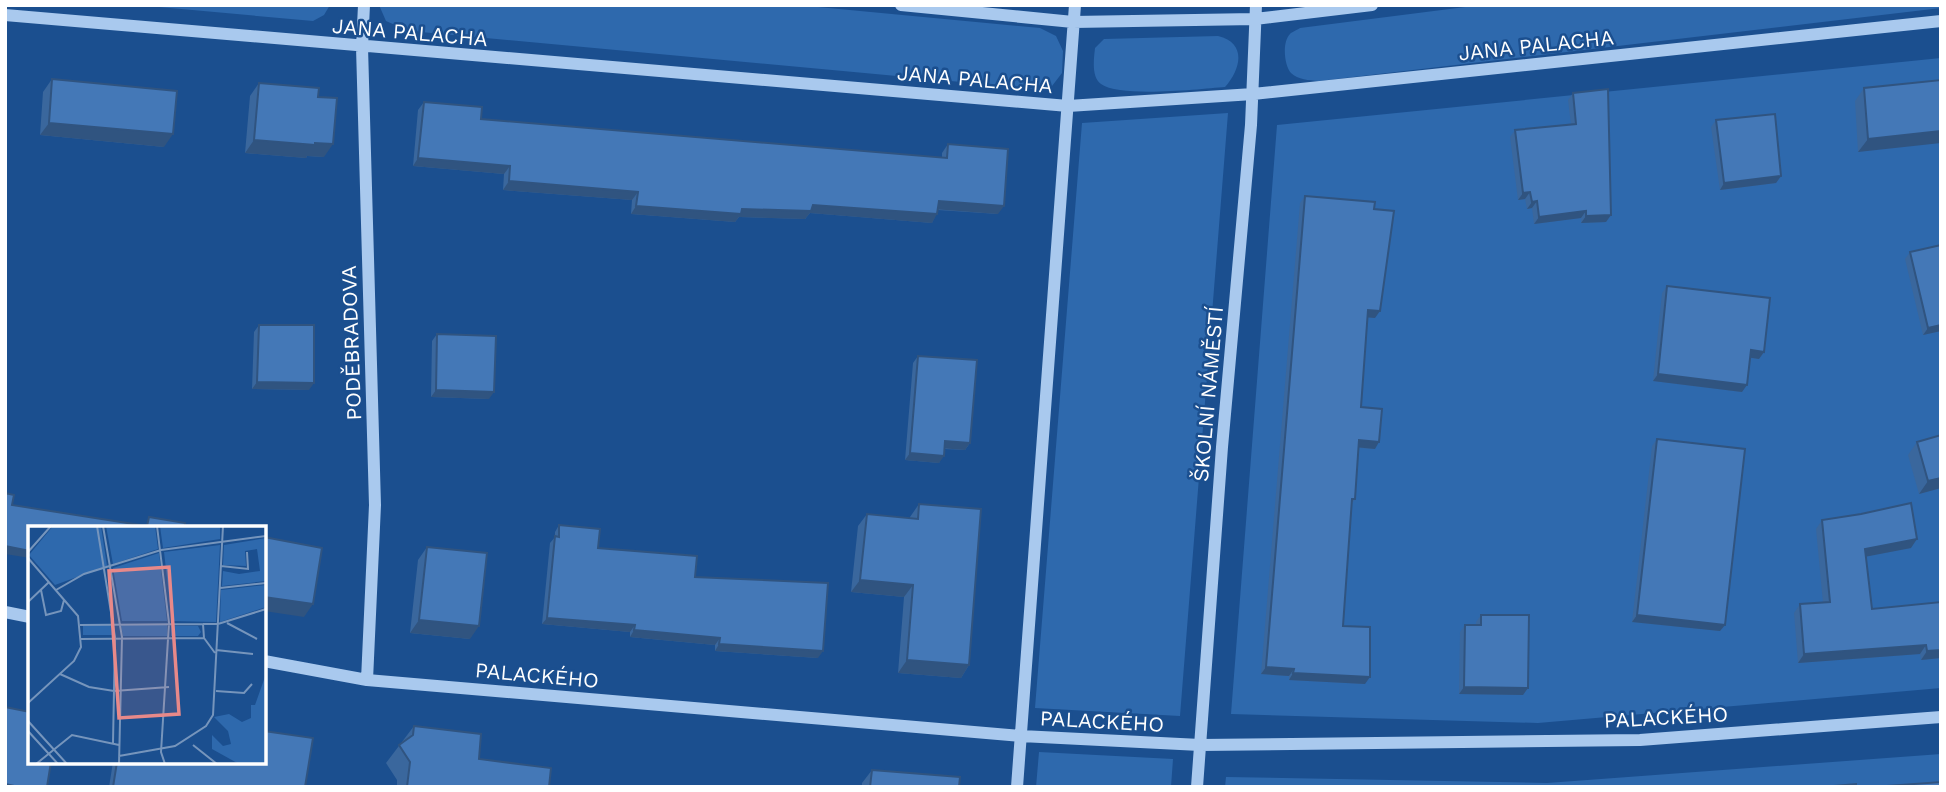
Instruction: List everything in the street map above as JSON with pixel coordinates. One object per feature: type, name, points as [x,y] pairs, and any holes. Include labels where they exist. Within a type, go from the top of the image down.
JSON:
[{"type":"street","name":"PODĚBRADOVA","points":[[364,5],[362,47],[375,505],[367,680]]},
{"type":"street","points":[[901,5],[1073,22],[1373,5]]},
{"type":"street","points":[[1017,787],[1075,5]]},
{"type":"street","name":"ŠKOLNÍ NÁMĚSTÍ","points":[[1197,787],[1222,447],[1253,94],[1255,12]]},
{"type":"street","name":"JANA PALACHA","points":[[5,15],[1068,106],[1253,94],[1941,21]]},
{"type":"street","points":[[5,612],[28,617]]},
{"type":"street","name":"PALACKÉHO","points":[[266,661],[367,680],[1021,736],[1200,745],[1640,740],[1941,717]]},
{"type":"shaded area","points":[[137,5],[330,5],[324,15],[313,21]]},
{"type":"shaded area","points":[[379,5],[797,5],[1040,28],[1056,36],[1063,51],[1062,73],[1052,86],[1037,89],[421,32],[386,21]]},
{"type":"shaded area","points":[[1481,5],[1941,5],[1941,8],[1319,81],[1297,77],[1287,65],[1287,38],[1290,33],[1300,28]]},
{"type":"shaded area","points":[[1218,36],[1234,44],[1238,57],[1235,72],[1225,87],[1161,92],[1125,91],[1101,84],[1096,77],[1095,48],[1104,39]]},
{"type":"shaded area","points":[[1941,58],[1941,688],[1538,723],[1231,714],[1277,125]]},
{"type":"shaded area","points":[[1228,113],[1180,716],[1035,708],[1082,123]]},
{"type":"shaded area","points":[[1039,752],[1173,759],[1171,787],[1036,787]]},
{"type":"shaded area","points":[[1941,754],[1941,787],[1225,787],[1226,777],[1547,783]]},
{"type":"building","points":[[52,79],[177,91],[173,134],[49,123]]},
{"type":"building","points":[[1941,80],[1941,131],[1868,139],[1864,88]]},
{"type":"building","points":[[259,83],[319,88],[318,97],[337,98],[333,144],[254,140]]},
{"type":"building","points":[[1608,89],[1611,215],[1586,216],[1586,211],[1539,217],[1537,201],[1532,202],[1530,192],[1523,193],[1515,130],[1576,124],[1573,93]]},
{"type":"building","points":[[424,102],[482,107],[481,119],[947,158],[948,144],[1008,149],[1004,206],[939,201],[937,214],[813,205],[811,211],[742,209],[741,214],[636,206],[638,192],[509,181],[510,166],[418,158]]},
{"type":"building","points":[[1775,114],[1781,176],[1724,183],[1716,120]]},
{"type":"building","points":[[1305,196],[1375,202],[1374,209],[1394,211],[1380,311],[1368,310],[1361,407],[1382,409],[1379,442],[1359,440],[1343,626],[1370,627],[1370,677],[1293,673],[1294,669],[1266,667]]},
{"type":"building","points":[[1941,245],[1941,325],[1928,328],[1910,252]]},
{"type":"building","points":[[1667,286],[1770,298],[1764,352],[1751,350],[1747,385],[1658,374]]},
{"type":"building","points":[[259,325],[314,325],[314,383],[257,382]]},
{"type":"building","points":[[437,334],[496,336],[494,392],[436,390]]},
{"type":"building","points":[[918,356],[977,360],[970,443],[945,441],[944,456],[910,453]]},
{"type":"building","points":[[1941,435],[1941,478],[1928,481],[1917,442]]},
{"type":"building","points":[[1657,439],[1745,449],[1725,625],[1637,615]]},
{"type":"building","points":[[5,493],[14,495],[12,505],[147,526],[28,526],[28,551],[5,546]]},
{"type":"building","points":[[1911,503],[1917,539],[1865,549],[1872,609],[1941,602],[1941,650],[1927,651],[1926,645],[1804,654],[1800,604],[1830,602],[1822,520]]},
{"type":"building","points":[[919,504],[981,509],[969,665],[907,660],[913,585],[860,580],[867,514],[918,519]]},
{"type":"building","points":[[149,517],[185,523],[185,526],[147,526]]},
{"type":"building","points":[[559,525],[600,529],[598,548],[697,556],[695,577],[828,583],[823,651],[719,644],[720,638],[634,630],[635,625],[547,618],[555,536],[559,537]]},
{"type":"building","points":[[266,537],[322,548],[313,604],[266,597]]},
{"type":"building","points":[[427,547],[487,553],[479,626],[419,620]]},
{"type":"building","points":[[1481,615],[1529,615],[1528,688],[1464,687],[1465,625],[1481,625]]},
{"type":"building","points":[[5,707],[28,712],[28,764],[51,764],[47,787],[5,784]]},
{"type":"building","points":[[414,726],[481,734],[479,759],[551,768],[549,787],[407,787],[410,762],[399,745],[413,735]]},
{"type":"building","points":[[266,731],[313,738],[305,787],[113,787],[117,764],[266,764]]},
{"type":"building","points":[[872,770],[960,777],[959,787],[870,787]]},
{"type":"building","points":[[1941,782],[1941,787],[1873,787]]},
{"type":"building","points":[[1856,784],[1856,787],[1822,787]]}]
